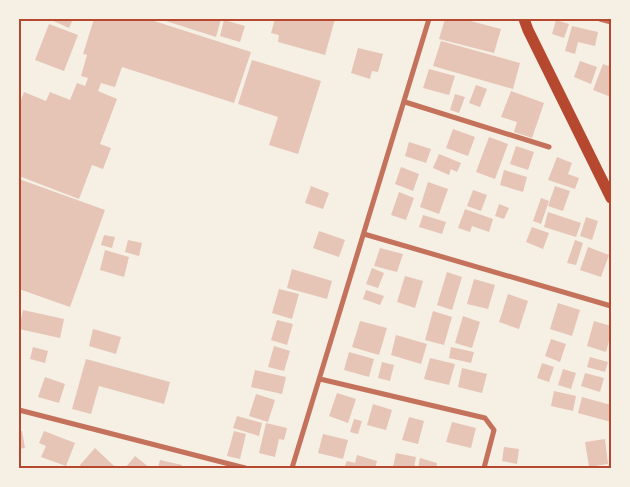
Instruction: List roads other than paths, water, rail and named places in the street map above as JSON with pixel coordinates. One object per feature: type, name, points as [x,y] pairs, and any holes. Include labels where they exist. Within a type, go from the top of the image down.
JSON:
[{"type":"main road","points":[[524,19],[611,198]]},
{"type":"street","points":[[292,468],[429,19]]},
{"type":"street","points":[[600,19],[611,22]]},
{"type":"street","points":[[404,102],[548,147]]},
{"type":"street","points":[[364,234],[611,306]]},
{"type":"street","points":[[320,378],[485,418],[494,430],[484,468]]},
{"type":"street","points":[[19,410],[244,468]]}]
